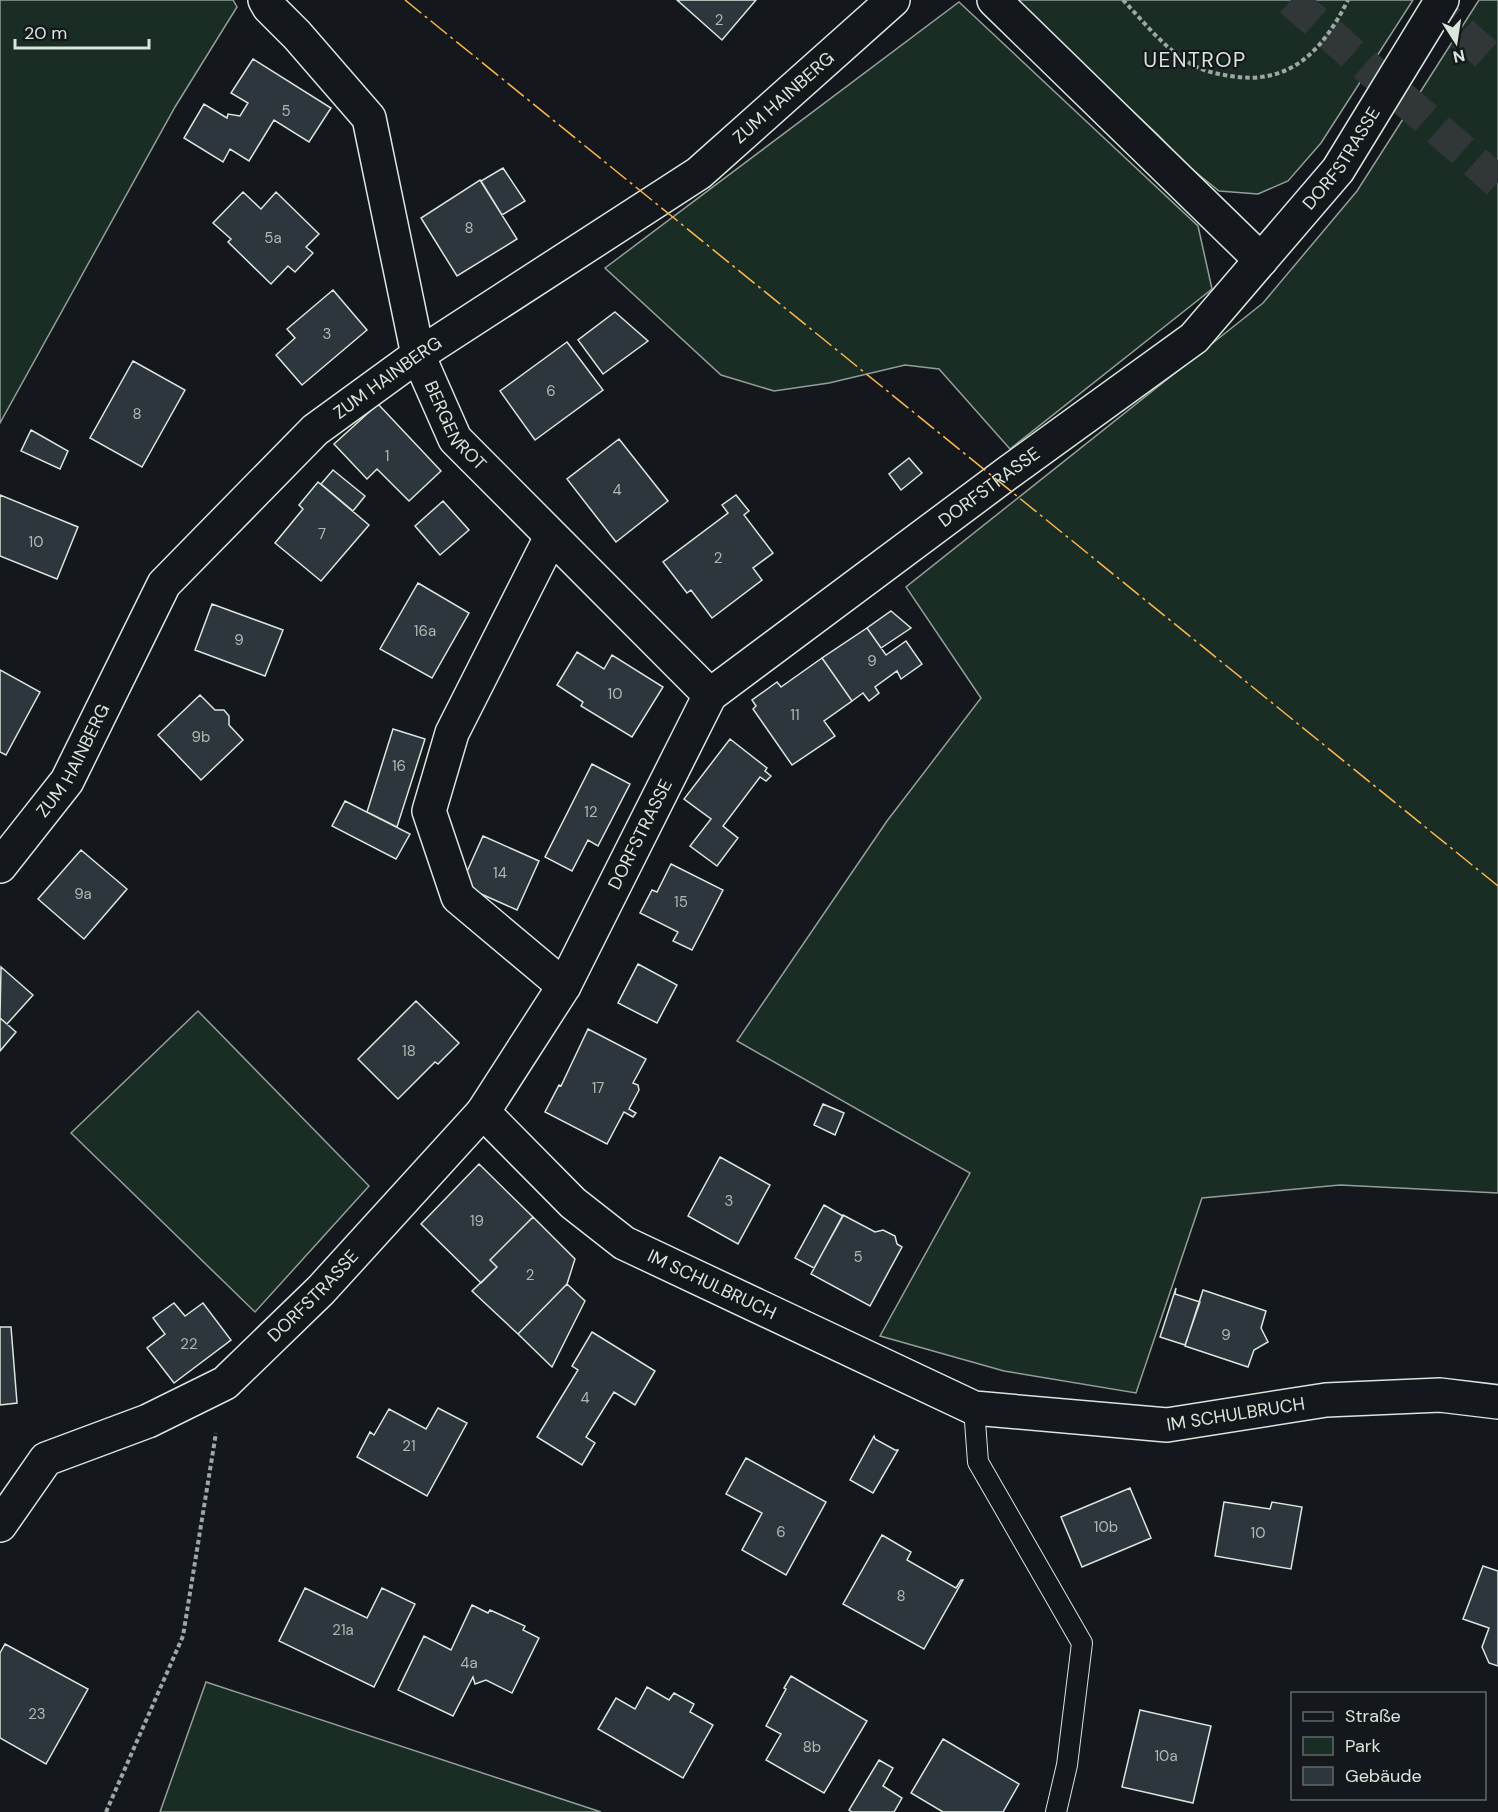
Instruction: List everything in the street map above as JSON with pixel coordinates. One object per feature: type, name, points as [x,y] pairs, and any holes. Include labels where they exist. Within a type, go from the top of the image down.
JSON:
[{"type":"street","name":"BERGENROT","points":[[265,0],[369,118],[418,355],[455,439],[710,695]]},
{"type":"street","name":"ZUM HAINBERG","points":[[0,866],[67,781],[164,584],[315,430],[418,355],[699,173],[893,0]]},
{"type":"street","points":[[994,0],[1261,261]]},
{"type":"street","name":"DORFSTRASSE","points":[[0,1525],[46,1459],[148,1421],[225,1383],[321,1290],[483,1112],[564,986],[710,695],[1009,472],[1194,338],[1338,170],[1442,0]]},
{"type":"street","points":[[551,537],[452,733],[429,812],[458,897],[564,986]]},
{"type":"street","name":"IM SCHULBRUCH","points":[[483,1112],[573,1203],[624,1243],[974,1408],[1167,1425],[1326,1400],[1440,1395],[1498,1402]]},
{"type":"lane","points":[[974,1408],[978,1462],[1082,1642],[1067,1765],[1056,1812]]},
{"type":"path","points":[[1124,0],[1173,52],[1195,66],[1213,73],[1263,78],[1290,70],[1314,51],[1335,26],[1348,0]]},
{"type":"path","points":[[106,1812],[183,1636],[225,1383]]},
{"type":"green space","points":[[0,0],[233,0],[237,7],[175,107],[0,423]]},
{"type":"green space","points":[[1014,0],[1413,0],[1321,143],[1288,181],[1258,194],[1219,191],[1188,166]]},
{"type":"green space","points":[[1479,0],[1498,0],[1498,1193],[1340,1185],[1202,1198],[1136,1393],[1004,1371],[880,1336],[970,1173],[737,1041],[887,821],[981,698],[906,587],[1263,303],[1357,191]]},
{"type":"green space","points":[[959,2],[1198,226],[1212,289],[1010,449],[939,369],[905,365],[829,383],[774,391],[721,375],[605,268]]},
{"type":"green space","points":[[198,1011],[369,1186],[255,1312],[71,1133]]},
{"type":"green space","points":[[206,1682],[601,1812],[160,1812]]},
{"type":"building","points":[[677,0],[756,0],[722,40]]},
{"type":"building","points":[[253,59],[331,108],[309,142],[274,120],[249,161],[230,149],[223,162],[184,138],[204,104],[227,118],[228,114],[240,116],[248,103],[231,93]]},
{"type":"building","points":[[503,168],[525,201],[502,215],[481,181]]},
{"type":"building","points":[[480,180],[517,239],[457,276],[421,218]]},
{"type":"building","points":[[243,192],[261,209],[276,192],[319,234],[306,247],[313,253],[295,272],[288,266],[271,284],[228,242],[231,239],[213,223]]},
{"type":"building","points":[[333,290],[367,330],[302,385],[276,355],[295,338],[287,329]]},
{"type":"building","points":[[615,312],[648,341],[603,374],[578,340]]},
{"type":"building","points":[[567,342],[603,390],[535,440],[500,391]]},
{"type":"building","points":[[133,361],[185,390],[142,467],[90,438]]},
{"type":"building","points":[[378,404],[441,471],[409,501],[377,469],[367,479],[334,444]]},
{"type":"building","points":[[31,430],[68,451],[60,469],[21,451]]},
{"type":"building","points":[[619,439],[668,501],[616,542],[567,479]]},
{"type":"building","points":[[909,458],[922,473],[901,490],[889,474]]},
{"type":"building","points":[[333,470],[365,496],[353,511],[321,484]]},
{"type":"building","points":[[318,482],[369,525],[321,581],[275,543],[303,509],[299,505]]},
{"type":"building","points":[[0,495],[78,527],[57,579],[0,556]]},
{"type":"building","points":[[736,495],[749,511],[744,515],[773,553],[753,568],[762,580],[712,618],[691,590],[687,593],[663,562],[728,513],[722,505]]},
{"type":"building","points":[[443,501],[469,530],[440,555],[415,526]]},
{"type":"building","points":[[418,583],[469,613],[432,678],[380,649]]},
{"type":"building","points":[[212,604],[283,630],[265,676],[195,650]]},
{"type":"building","points":[[891,611],[911,628],[881,648],[867,628]]},
{"type":"building","points":[[867,628],[886,655],[906,641],[922,664],[901,679],[897,671],[875,687],[879,693],[869,701],[863,693],[852,701],[822,658]]},
{"type":"building","points":[[577,652],[604,669],[612,655],[663,687],[632,737],[581,706],[583,702],[557,685]]},
{"type":"building","points":[[822,658],[852,701],[824,721],[835,736],[792,765],[753,709],[756,706],[752,700],[777,682],[781,687]]},
{"type":"building","points":[[0,670],[40,692],[6,755],[0,752]]},
{"type":"building","points":[[200,695],[215,710],[224,710],[229,716],[229,725],[243,740],[201,780],[158,735]]},
{"type":"building","points":[[393,729],[425,739],[397,827],[367,812]]},
{"type":"building","points":[[730,739],[767,768],[765,771],[771,776],[766,781],[760,777],[723,826],[738,838],[717,866],[690,846],[711,819],[684,799]]},
{"type":"building","points":[[592,764],[630,784],[598,846],[588,840],[572,871],[545,857]]},
{"type":"building","points":[[345,801],[410,834],[396,859],[332,826]]},
{"type":"building","points":[[483,836],[539,861],[517,910],[461,885]]},
{"type":"building","points":[[81,850],[127,889],[84,939],[38,899]]},
{"type":"building","points":[[671,864],[723,890],[692,950],[673,941],[678,932],[640,913],[652,890],[657,892]]},
{"type":"building","points":[[638,964],[677,985],[657,1023],[618,1003]]},
{"type":"building","points":[[1,967],[33,995],[7,1024],[0,1018]]},
{"type":"building","points":[[416,1001],[459,1043],[438,1064],[435,1062],[398,1099],[358,1059]]},
{"type":"building","points":[[0,1018],[16,1032],[0,1051]]},
{"type":"building","points":[[588,1029],[646,1059],[633,1083],[638,1085],[639,1090],[629,1109],[636,1113],[633,1117],[624,1112],[607,1144],[545,1112],[559,1085],[561,1086]]},
{"type":"building","points":[[823,1104],[844,1113],[835,1135],[814,1125]]},
{"type":"building","points":[[720,1157],[770,1185],[738,1244],[688,1216]]},
{"type":"building","points":[[479,1164],[533,1217],[490,1260],[497,1267],[481,1283],[421,1224]]},
{"type":"building","points":[[824,1205],[843,1216],[814,1268],[795,1258]]},
{"type":"building","points":[[843,1215],[875,1232],[883,1230],[895,1236],[897,1244],[902,1247],[870,1306],[811,1274]]},
{"type":"building","points":[[533,1217],[575,1259],[567,1284],[518,1334],[472,1291],[497,1267],[490,1260]]},
{"type":"building","points":[[567,1284],[585,1301],[552,1367],[518,1334]]},
{"type":"building","points":[[1176,1288],[1175,1294],[1200,1302],[1185,1345],[1160,1337]]},
{"type":"building","points":[[1203,1290],[1266,1311],[1261,1328],[1268,1342],[1254,1350],[1248,1367],[1185,1346]]},
{"type":"building","points":[[174,1303],[185,1316],[203,1303],[231,1340],[174,1383],[147,1348],[165,1334],[153,1318]]},
{"type":"building","points":[[0,1327],[11,1327],[17,1403],[0,1405]]},
{"type":"building","points":[[592,1332],[655,1371],[635,1405],[614,1392],[586,1437],[595,1443],[582,1465],[537,1437],[578,1370],[572,1366]]},
{"type":"building","points":[[438,1408],[467,1423],[427,1496],[357,1457],[370,1432],[374,1435],[389,1409],[426,1429]]},
{"type":"building","points":[[874,1436],[875,1439],[898,1450],[873,1493],[850,1480]]},
{"type":"building","points":[[746,1458],[826,1502],[786,1575],[742,1550],[762,1513],[726,1494]]},
{"type":"building","points":[[1130,1488],[1151,1538],[1082,1567],[1061,1517]]},
{"type":"building","points":[[1224,1502],[1270,1509],[1272,1502],[1302,1507],[1291,1569],[1215,1556]]},
{"type":"building","points":[[882,1535],[911,1552],[907,1560],[956,1588],[963,1580],[924,1649],[843,1604]]},
{"type":"building","points":[[1483,1566],[1498,1571],[1498,1666],[1489,1663],[1482,1647],[1489,1628],[1463,1619]]},
{"type":"building","points":[[305,1588],[367,1618],[382,1588],[415,1604],[374,1687],[279,1641]]},
{"type":"building","points":[[472,1605],[488,1613],[490,1610],[525,1626],[523,1630],[539,1638],[512,1693],[486,1680],[475,1684],[473,1677],[453,1716],[398,1690],[424,1636],[451,1650]]},
{"type":"building","points":[[5,1644],[88,1689],[46,1764],[0,1738],[0,1653]]},
{"type":"building","points":[[791,1676],[867,1721],[824,1793],[766,1760],[781,1734],[766,1726]]},
{"type":"building","points":[[647,1687],[669,1700],[674,1693],[694,1704],[690,1712],[713,1725],[683,1778],[598,1729],[616,1698],[635,1709]]},
{"type":"building","points":[[1140,1710],[1211,1726],[1193,1803],[1122,1787]]},
{"type":"building","points":[[943,1739],[1019,1784],[1003,1812],[943,1812],[911,1793]]},
{"type":"building","points":[[879,1760],[893,1768],[883,1786],[902,1798],[894,1812],[852,1812],[849,1810]]},
{"type":"tunnel","points":[[1291,0],[1498,182]]},
{"type":"tunnel","points":[[1425,0],[1498,65]]},
{"type":"power","points":[[405,0],[1498,886]]},
{"type":"district","name":"UENTROP","points":[[1195,60]]}]
